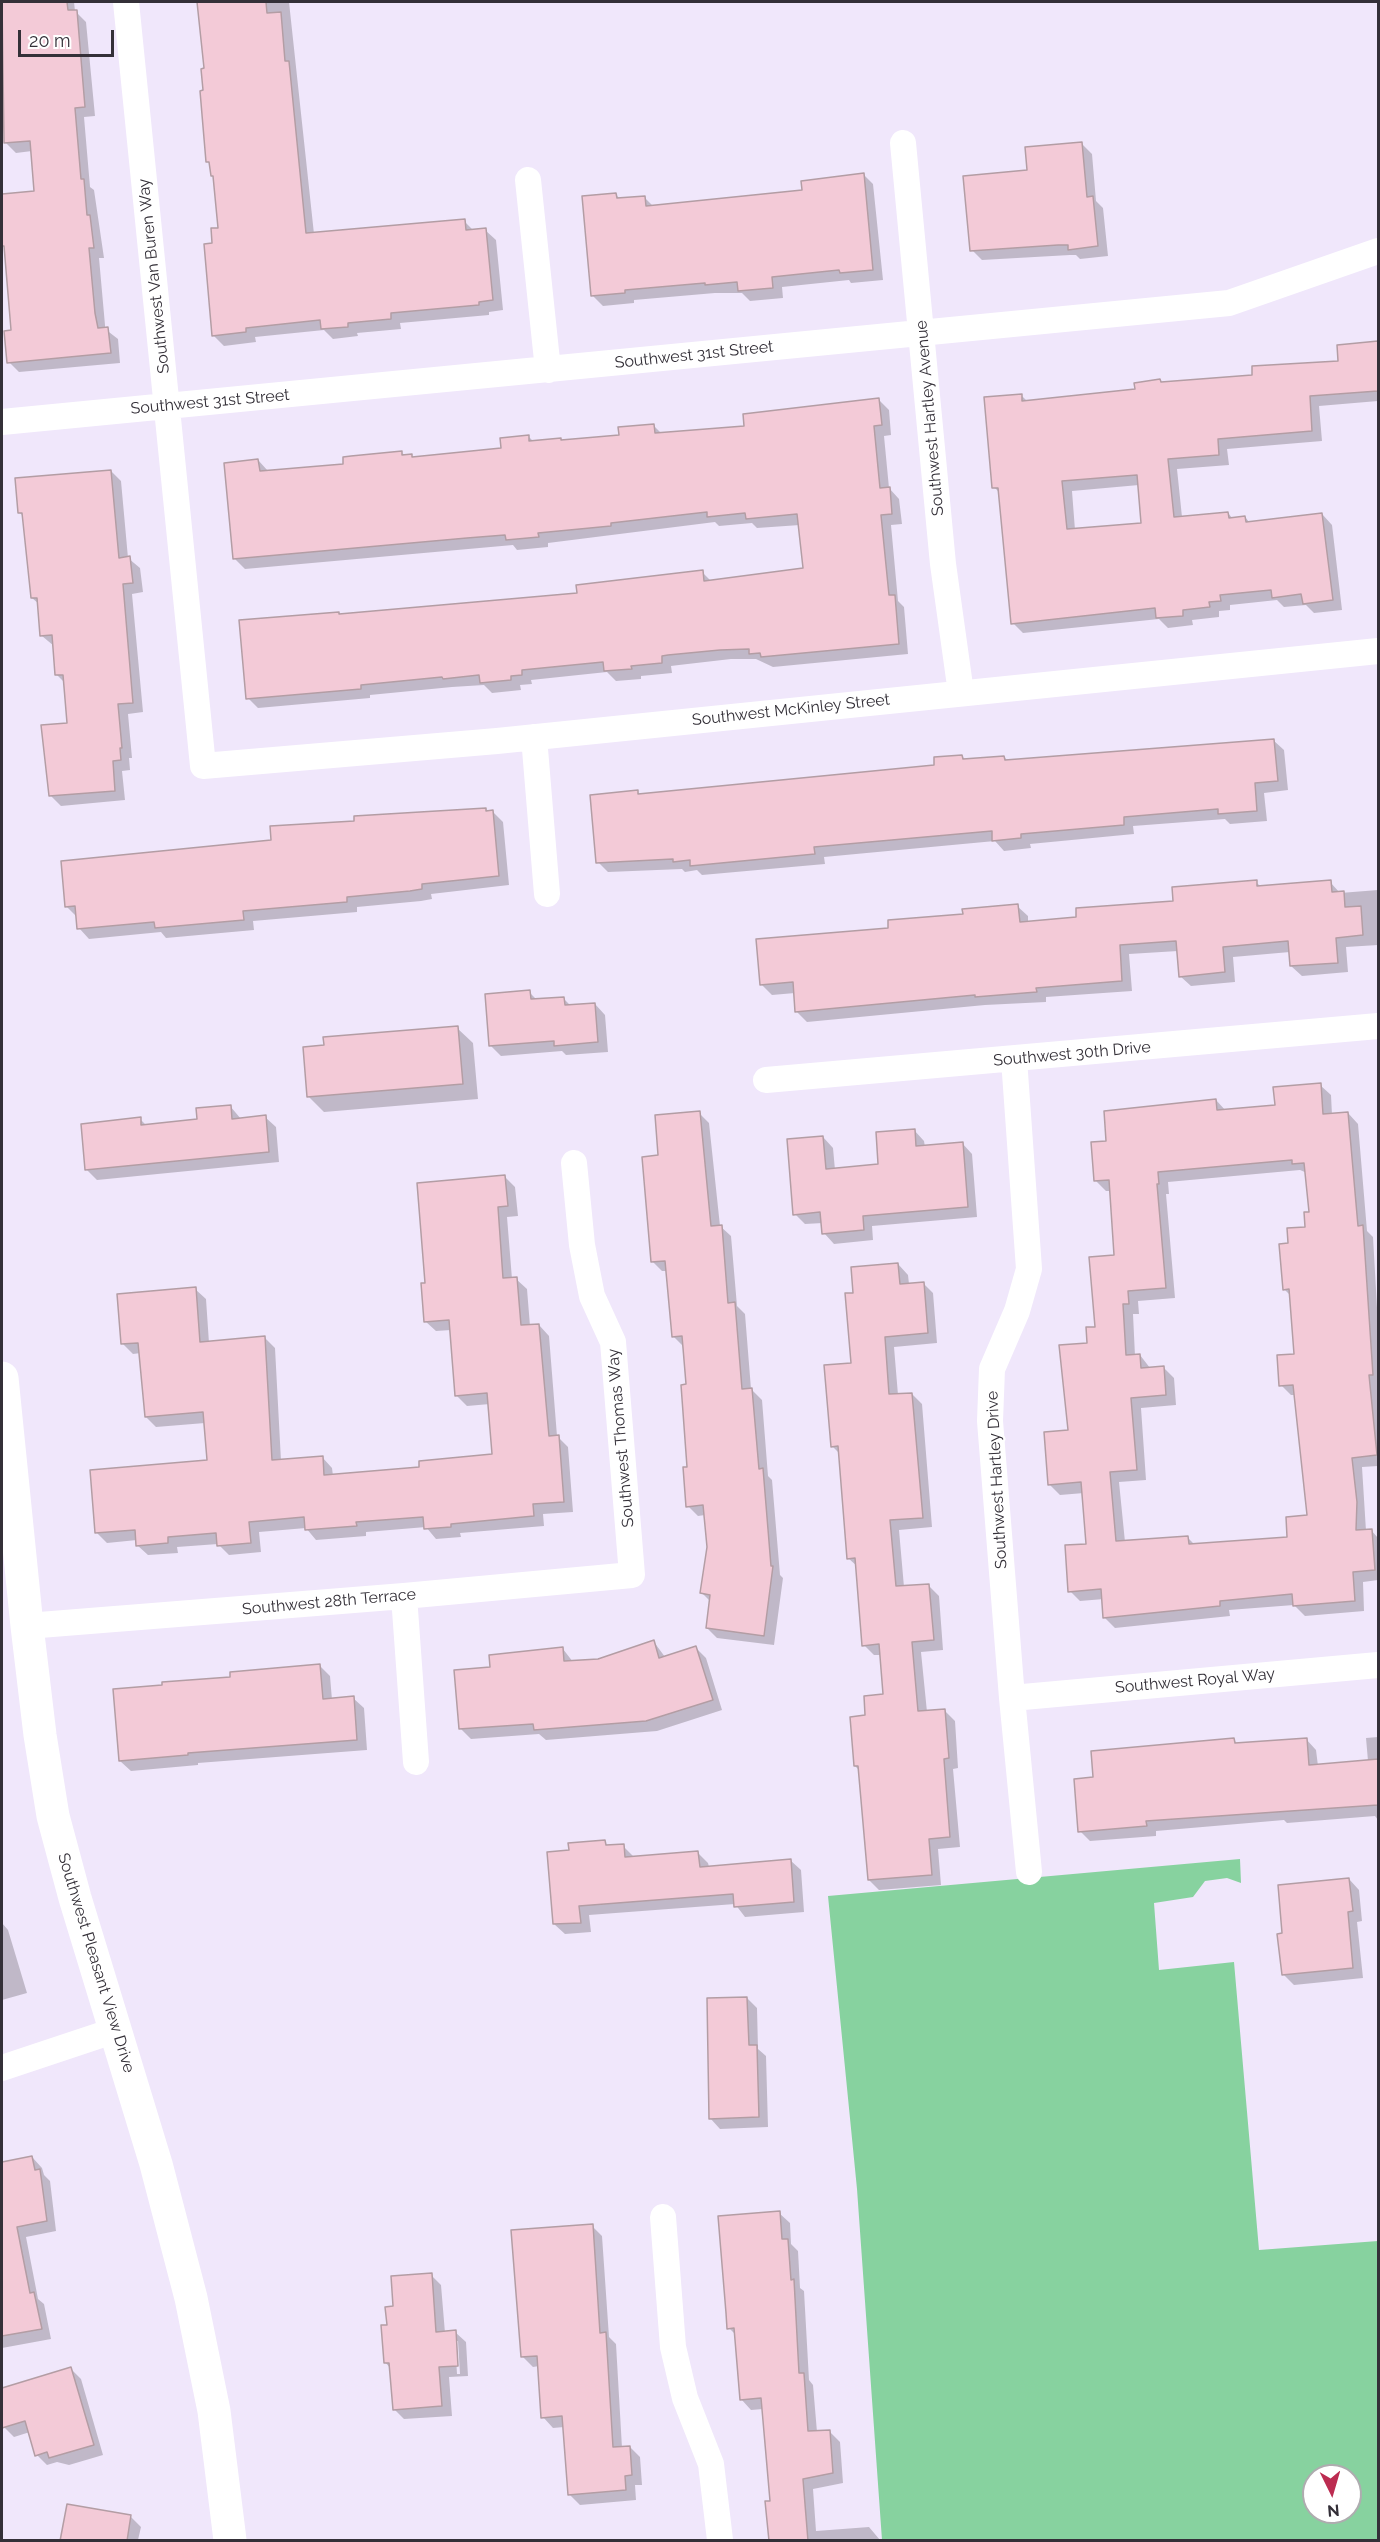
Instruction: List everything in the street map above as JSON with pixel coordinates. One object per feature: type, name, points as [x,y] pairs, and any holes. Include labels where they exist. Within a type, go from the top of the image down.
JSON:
[{"type":"main road","name":"Southwest Pleasant View Drive","points":[[2,1378],[27,1626],[40,1735],[53,1816],[75,1898],[171,2220],[202,2345],[218,2435],[230,2541]]},
{"type":"street","name":"Southwest Van Buren Way","points":[[126,2],[203,766]]},
{"type":"street","name":"Southwest Hartley Avenue","points":[[903,143],[943,564],[961,693]]},
{"type":"street","points":[[528,180],[548,370]]},
{"type":"street","name":"Southwest 31st Street","points":[[2,422],[1229,303],[1378,251]]},
{"type":"street","name":"Southwest McKinley Street","points":[[203,766],[534,737],[1378,651]]},
{"type":"street","points":[[534,737],[547,894]]},
{"type":"street","name":"Southwest 30th Drive","points":[[766,1080],[1378,1026]]},
{"type":"street","name":"Southwest Hartley Drive","points":[[1014,1059],[1029,1269],[1017,1311],[992,1370],[990,1420],[1012,1698],[1029,1872]]},
{"type":"street","name":"Southwest Thomas Way","points":[[574,1163],[582,1245],[592,1296],[613,1342],[632,1575]]},
{"type":"street","name":"Southwest 28th Terrace","points":[[27,1626],[632,1575]]},
{"type":"street","points":[[404,1596],[416,1762]]},
{"type":"street","name":"Southwest Royal Way","points":[[1012,1698],[1378,1665]]},
{"type":"street","points":[[2,2068],[116,2030]]},
{"type":"street","points":[[663,2217],[673,2347],[685,2398],[711,2464],[720,2541]]},
{"type":"green space","points":[[1240,1859],[1241,1883],[1227,1878],[1205,1881],[1193,1897],[1154,1903],[1159,1970],[1234,1962],[1259,2250],[1378,2241],[1378,2540],[882,2540],[857,2189],[828,1896]]},
{"type":"building","points":[[2,2],[67,2],[68,10],[77,10],[85,107],[75,108],[81,179],[84,179],[87,215],[90,215],[94,248],[89,248],[95,313],[98,328],[108,327],[111,353],[7,363],[4,331],[11,330],[4,246],[2,246],[2,194],[34,191],[30,141],[4,143]]},
{"type":"building","points":[[197,2],[266,2],[267,13],[281,12],[285,61],[289,61],[306,233],[465,219],[466,230],[486,228],[493,300],[479,302],[479,305],[391,313],[391,319],[348,323],[348,327],[321,329],[320,320],[246,328],[246,332],[212,336],[204,244],[212,243],[211,228],[218,228],[213,176],[211,176],[209,162],[206,162],[200,91],[203,90],[201,69],[204,68]]},
{"type":"building","points":[[1082,142],[1087,197],[1093,196],[1098,246],[1068,250],[1068,245],[1058,245],[970,251],[963,176],[1027,170],[1025,147]]},
{"type":"building","points":[[864,173],[873,270],[840,273],[839,270],[772,277],[773,288],[738,291],[737,282],[705,285],[705,283],[625,290],[625,293],[591,296],[582,196],[616,193],[617,198],[645,196],[646,206],[802,190],[801,181]]},
{"type":"building","points":[[1378,341],[1378,391],[1310,396],[1312,431],[1218,439],[1219,455],[1168,459],[1174,517],[1228,512],[1229,518],[1245,516],[1246,522],[1322,513],[1333,600],[1303,604],[1301,594],[1272,598],[1271,590],[1220,595],[1221,601],[1209,602],[1210,607],[1183,610],[1183,616],[1156,618],[1155,608],[1011,624],[998,488],[992,488],[984,397],[1022,394],[1022,401],[1135,389],[1134,383],[1160,379],[1161,382],[1252,375],[1252,366],[1338,361],[1337,345]],"holes":[[[1137,475],[1141,523],[1067,529],[1062,481]]]},
{"type":"building","points":[[879,398],[882,425],[874,426],[880,488],[890,487],[892,514],[881,515],[889,595],[895,595],[899,644],[761,657],[760,653],[749,654],[749,649],[720,650],[662,656],[662,663],[631,666],[632,669],[604,671],[603,662],[522,670],[522,675],[511,676],[511,680],[480,683],[479,675],[443,679],[442,677],[361,685],[361,689],[246,699],[239,620],[339,612],[339,614],[577,593],[576,585],[703,570],[704,581],[803,568],[797,514],[746,519],[745,513],[707,517],[707,512],[611,523],[611,526],[538,533],[539,537],[506,540],[505,535],[233,559],[224,463],[258,459],[260,471],[343,464],[343,457],[402,451],[402,455],[412,454],[412,457],[501,448],[500,438],[529,435],[529,441],[561,438],[561,440],[619,435],[618,427],[654,424],[655,433],[744,426],[743,414]]},
{"type":"building","points":[[111,470],[119,558],[130,556],[133,583],[123,584],[133,703],[118,704],[122,748],[120,748],[121,760],[113,761],[115,791],[49,796],[41,725],[67,723],[63,675],[55,675],[52,635],[40,636],[37,598],[31,598],[22,513],[18,513],[15,478]]},
{"type":"building","points":[[1274,739],[1278,781],[1255,783],[1257,811],[1218,814],[1218,809],[1124,817],[1124,825],[1021,834],[1021,838],[992,841],[992,831],[814,847],[815,854],[690,866],[690,860],[673,862],[673,859],[596,863],[590,795],[638,790],[638,794],[934,765],[934,757],[962,755],[963,759],[1004,756],[1005,760]]},
{"type":"building","points":[[486,808],[486,811],[493,810],[499,876],[422,884],[422,889],[347,897],[347,902],[243,911],[244,920],[155,928],[154,922],[77,929],[75,906],[65,907],[61,861],[271,840],[270,826],[354,821],[354,816]]},
{"type":"building","points":[[1257,880],[1257,886],[1331,880],[1332,892],[1344,891],[1345,907],[1361,906],[1363,935],[1336,938],[1338,963],[1290,966],[1288,941],[1223,947],[1225,972],[1179,977],[1176,941],[1120,945],[1122,981],[1036,988],[1037,992],[975,997],[975,995],[795,1012],[793,982],[760,985],[756,939],[888,928],[888,920],[963,914],[962,909],[1018,904],[1020,922],[1076,917],[1076,908],[1173,901],[1172,887]]},
{"type":"building","points":[[530,990],[531,999],[564,997],[565,1005],[595,1003],[598,1042],[554,1046],[554,1041],[489,1046],[485,994]]},
{"type":"building","points":[[458,1026],[463,1084],[307,1097],[303,1047],[324,1045],[323,1037]]},
{"type":"building","points":[[1321,1083],[1323,1114],[1348,1112],[1358,1226],[1363,1225],[1373,1375],[1369,1375],[1377,1455],[1352,1458],[1357,1502],[1356,1530],[1372,1529],[1375,1570],[1353,1572],[1355,1601],[1293,1606],[1292,1594],[1220,1601],[1220,1606],[1103,1618],[1101,1589],[1068,1592],[1065,1545],[1086,1544],[1081,1482],[1048,1485],[1044,1432],[1068,1430],[1059,1345],[1087,1343],[1086,1327],[1095,1327],[1089,1257],[1114,1255],[1109,1180],[1094,1181],[1091,1142],[1106,1141],[1104,1111],[1216,1099],[1217,1110],[1275,1105],[1273,1087]],"holes":[[[1292,1160],[1292,1164],[1304,1163],[1309,1212],[1304,1212],[1305,1227],[1287,1228],[1288,1243],[1279,1244],[1283,1290],[1289,1289],[1294,1354],[1277,1355],[1279,1386],[1293,1385],[1307,1515],[1286,1517],[1287,1537],[1189,1544],[1188,1536],[1116,1541],[1110,1472],[1137,1470],[1131,1398],[1166,1395],[1164,1366],[1141,1368],[1140,1354],[1126,1355],[1123,1304],[1129,1304],[1128,1291],[1166,1288],[1157,1184],[1159,1184],[1158,1172]]]},
{"type":"building","points":[[231,1105],[232,1119],[266,1115],[269,1152],[85,1170],[81,1124],[141,1117],[141,1125],[197,1119],[196,1108]]},
{"type":"building","points":[[700,1111],[711,1226],[722,1225],[728,1303],[735,1302],[742,1389],[752,1388],[759,1469],[763,1468],[771,1566],[773,1566],[764,1636],[706,1628],[710,1595],[700,1593],[707,1547],[703,1505],[686,1507],[683,1467],[687,1467],[681,1385],[686,1384],[682,1336],[672,1337],[665,1261],[651,1262],[642,1157],[658,1155],[655,1115]]},
{"type":"building","points":[[915,1129],[916,1146],[963,1142],[968,1207],[863,1216],[864,1230],[822,1234],[820,1212],[793,1215],[787,1139],[823,1136],[826,1169],[878,1164],[876,1132]]},
{"type":"building","points":[[505,1175],[508,1206],[498,1207],[503,1278],[517,1277],[521,1325],[539,1324],[549,1436],[559,1435],[564,1502],[533,1504],[534,1516],[424,1529],[423,1517],[356,1522],[357,1526],[305,1530],[304,1517],[249,1522],[251,1543],[217,1546],[216,1533],[168,1537],[168,1543],[136,1546],[135,1530],[95,1533],[90,1470],[207,1460],[203,1412],[145,1417],[138,1343],[121,1344],[117,1294],[196,1287],[200,1342],[265,1336],[272,1460],[323,1456],[324,1475],[419,1467],[419,1461],[492,1454],[487,1393],[455,1396],[449,1320],[424,1322],[421,1283],[425,1283],[417,1183]]},
{"type":"building","points":[[898,1263],[900,1284],[924,1282],[928,1333],[885,1337],[889,1394],[912,1393],[923,1518],[890,1520],[896,1586],[929,1584],[934,1640],[912,1642],[918,1711],[945,1709],[949,1758],[944,1759],[950,1837],[929,1839],[932,1875],[868,1880],[858,1766],[854,1766],[850,1717],[865,1715],[864,1696],[883,1694],[879,1644],[862,1646],[855,1558],[847,1559],[838,1446],[831,1447],[824,1365],[851,1363],[845,1293],[853,1293],[851,1267]]},
{"type":"building","points":[[654,1640],[659,1658],[696,1646],[713,1700],[646,1721],[534,1730],[533,1724],[459,1729],[454,1670],[490,1667],[489,1655],[563,1647],[564,1661],[598,1659]]},
{"type":"building","points":[[320,1664],[323,1699],[354,1696],[357,1740],[188,1753],[188,1755],[119,1761],[113,1689],[162,1685],[162,1682],[230,1677],[230,1672]]},
{"type":"building","points":[[1234,1738],[1235,1743],[1307,1738],[1309,1765],[1378,1759],[1378,1805],[1146,1821],[1147,1826],[1078,1832],[1074,1779],[1093,1777],[1091,1751]]},
{"type":"building","points":[[605,1840],[606,1845],[624,1844],[625,1857],[698,1851],[700,1867],[791,1859],[794,1902],[734,1907],[733,1894],[579,1906],[581,1923],[553,1924],[547,1852],[569,1850],[568,1843]]},
{"type":"building","points":[[1349,1878],[1353,1911],[1348,1912],[1353,1968],[1282,1975],[1277,1934],[1282,1933],[1278,1885]]},
{"type":"building","points":[[747,1997],[749,2045],[757,2045],[759,2117],[709,2119],[707,1998]]},
{"type":"building","points":[[32,2156],[35,2170],[40,2169],[47,2221],[17,2227],[30,2293],[34,2292],[42,2329],[2,2336],[2,2162]]},
{"type":"building","points":[[780,2211],[782,2239],[788,2239],[791,2280],[794,2279],[799,2373],[804,2373],[808,2431],[830,2430],[833,2473],[803,2479],[808,2541],[769,2541],[765,2501],[770,2501],[761,2398],[740,2400],[734,2328],[727,2329],[718,2216]]},
{"type":"building","points":[[593,2224],[600,2333],[606,2332],[613,2447],[630,2446],[632,2475],[625,2476],[626,2490],[568,2495],[562,2416],[541,2418],[537,2356],[521,2357],[511,2230]]},
{"type":"building","points":[[432,2273],[436,2332],[456,2330],[458,2366],[439,2367],[442,2406],[393,2410],[389,2363],[384,2363],[381,2325],[387,2325],[385,2307],[393,2306],[391,2276]]},
{"type":"building","points":[[71,2367],[94,2445],[49,2458],[47,2452],[35,2456],[25,2421],[2,2428],[2,2388]]},
{"type":"building","points":[[67,2504],[131,2515],[127,2541],[60,2541]]}]
